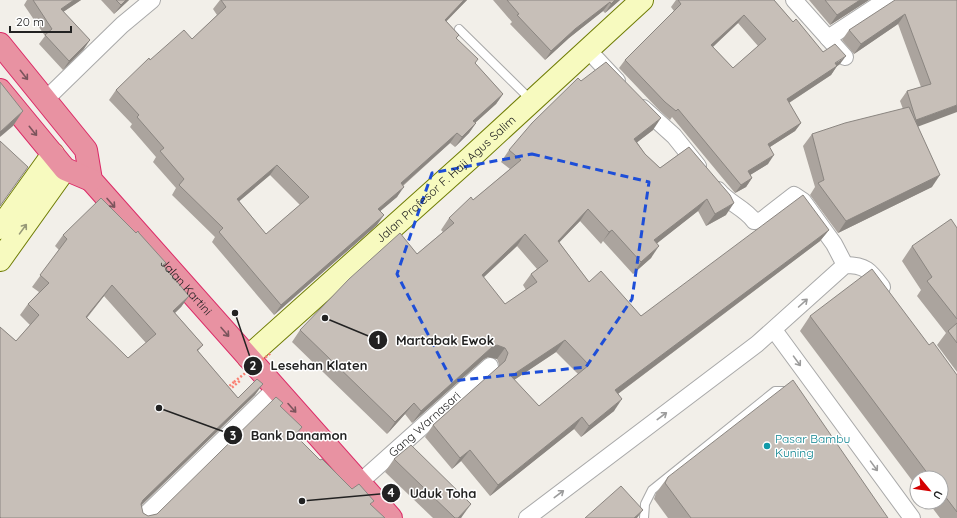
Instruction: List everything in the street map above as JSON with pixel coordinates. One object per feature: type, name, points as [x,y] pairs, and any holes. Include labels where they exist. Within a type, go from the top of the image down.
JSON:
[{"type":"highway","points":[[0,44],[44,101],[86,150],[91,180]]},
{"type":"highway","points":[[0,90],[59,162],[91,180]]},
{"type":"highway","name":"Jalan Kartini","points":[[91,180],[391,518]]},
{"type":"main road","name":"Jalan Profesor F. Haji Agus Salim","points":[[248,358],[588,50],[641,0]]},
{"type":"main road","points":[[0,228],[59,162]]},
{"type":"main road","points":[[0,260],[59,162]]},
{"type":"street","points":[[44,101],[122,25],[152,0]]},
{"type":"street","points":[[794,0],[845,57]]},
{"type":"street","points":[[828,38],[886,0]]},
{"type":"street","points":[[588,50],[652,117],[674,136],[721,193],[737,208],[748,213],[754,221],[762,220],[794,195],[803,201],[837,248],[845,265]]},
{"type":"street","points":[[528,518],[774,330],[845,265],[858,265],[872,273],[891,298]]},
{"type":"street","points":[[774,330],[912,518]]},
{"type":"street","name":"Gang Warnasari","points":[[359,483],[490,366]]},
{"type":"street","points":[[142,518],[275,389]]},
{"type":"lane","points":[[459,29],[532,101]]},
{"type":"lane","points":[[644,518],[645,504],[652,490],[775,390],[784,391],[793,400]]},
{"type":"path","points":[[235,383],[271,353]]},
{"type":"highlighted area","points":[[532,154],[649,182],[632,299],[586,367],[452,381],[397,274],[432,173]]},
{"type":"building","points":[[33,0],[74,0],[61,9],[90,40],[69,61],[45,35],[52,29]]},
{"type":"building","points":[[116,0],[126,0],[121,5]]},
{"type":"building","points":[[221,0],[464,0],[445,20],[459,35],[456,38],[478,59],[475,63],[503,94],[473,121],[476,123],[462,137],[457,133],[401,183],[404,187],[378,209],[384,215],[281,305],[219,232],[223,228],[179,185],[184,179],[160,151],[164,148],[137,117],[139,115],[116,90],[149,58],[150,60],[184,30],[192,39],[226,7]],"holes":[[[277,165],[309,197],[266,234],[237,199]]]},
{"type":"building","points":[[507,0],[615,0],[611,4],[610,2],[575,29],[551,51],[517,15],[519,14]]},
{"type":"building","points":[[678,0],[774,0],[793,22],[796,19],[823,52],[835,44],[846,56],[835,63],[837,66],[787,99],[801,123],[768,144],[774,155],[748,171],[752,178],[741,185],[678,109],[676,111],[665,102],[625,60],[681,4]],"holes":[[[744,15],[766,39],[733,68],[711,45]]]},
{"type":"building","points":[[825,0],[860,0],[837,15]]},
{"type":"building","points":[[895,0],[957,0],[957,105],[916,120],[907,91],[931,84],[905,14],[861,44],[849,30]]},
{"type":"building","points":[[606,62],[661,118],[634,139],[645,154],[660,168],[689,147],[730,195],[734,203],[715,214],[707,199],[654,240],[659,246],[641,262],[612,230],[609,232],[588,209],[558,241],[589,282],[601,271],[641,316],[803,195],[829,230],[615,390],[622,399],[589,426],[582,417],[498,485],[470,450],[460,458],[433,425],[505,361],[508,353],[505,348],[497,345],[492,347],[421,411],[414,403],[395,422],[300,330],[349,279],[400,233],[417,254],[454,223],[449,218],[471,197],[473,200],[521,160],[509,150],[532,123],[578,78],[581,81]],"holes":[[[525,234],[548,261],[531,274],[537,282],[505,304],[482,275]],[[565,340],[589,365],[539,406],[511,376]]]},
{"type":"building","points":[[0,82],[23,111],[0,132]]},
{"type":"building","points":[[909,107],[940,175],[846,221],[818,183],[824,180],[812,134],[845,123]]},
{"type":"building","points":[[0,141],[28,167],[0,206]]},
{"type":"building","points":[[101,198],[136,233],[138,231],[166,263],[163,265],[189,296],[173,311],[203,345],[197,350],[238,398],[257,379],[263,384],[143,500],[141,504],[143,513],[148,516],[157,514],[276,397],[283,403],[280,406],[302,427],[295,435],[352,489],[359,484],[374,501],[370,504],[385,518],[1,518],[0,327],[16,341],[39,315],[28,304],[49,283],[40,275],[67,239],[63,235]],"holes":[[[112,285],[156,334],[128,358],[86,317]]]},
{"type":"building","points":[[951,219],[957,228],[957,319],[927,281],[932,277],[912,246]]},
{"type":"building","points":[[872,269],[929,345],[933,342],[957,375],[957,512],[949,502],[949,470],[925,470],[810,316]]},
{"type":"building","points":[[957,323],[957,343],[948,331]]},
{"type":"building","name":"Pasar Bambu Kuning","points":[[793,380],[888,518],[691,518],[665,483],[668,477]]},
{"type":"building","points":[[411,445],[471,504],[458,518],[455,518],[394,459]]},
{"type":"building","points":[[621,486],[643,510],[634,518],[585,518]]},
{"type":"place","name":"Lesehan Klaten","points":[[235,313]]},
{"type":"place","name":"Martabak Ewok","points":[[325,318]]},
{"type":"place","name":"Bank Danamon","points":[[159,408]]},
{"type":"place","name":"Pasar Bambu Kuning","points":[[767,446]]},
{"type":"place","name":"Uduk Toha","points":[[302,501]]}]
